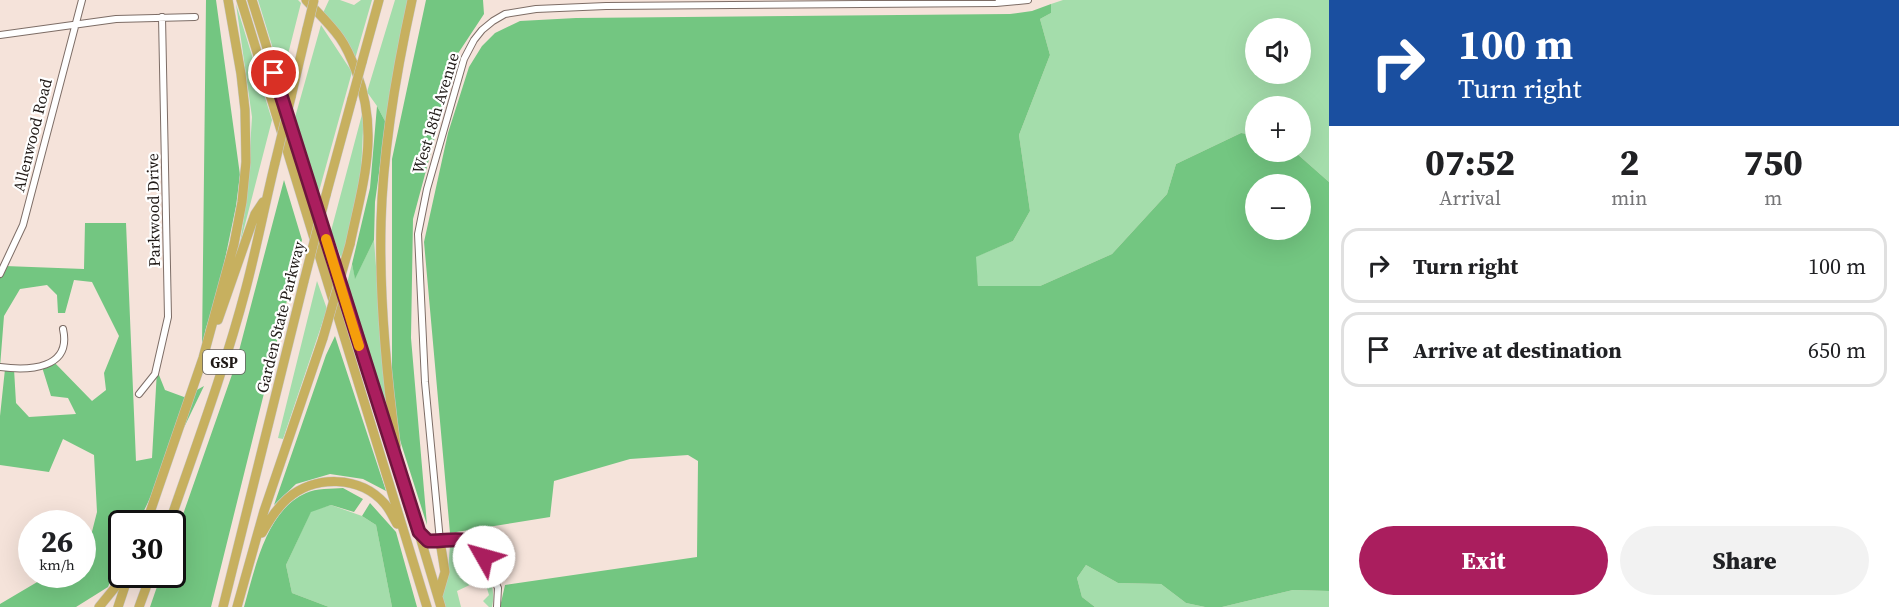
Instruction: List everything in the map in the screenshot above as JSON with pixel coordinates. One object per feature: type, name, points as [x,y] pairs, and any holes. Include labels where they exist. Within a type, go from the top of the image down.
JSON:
[{"type":"highway","points":[[203,358],[234,244],[242,202],[246,162],[243,92],[228,0]]},
{"type":"highway","points":[[241,0],[427,607]]},
{"type":"highway","points":[[252,0],[441,607]]},
{"type":"highway","points":[[237,607],[264,512],[323,338],[350,244],[368,150],[369,126],[365,98],[346,48],[333,28],[306,0]]},
{"type":"highway","name":"GSP","points":[[174,510],[234,330],[251,268],[314,0]]},
{"type":"highway","name":"Garden State Parkway","points":[[223,607],[326,195],[380,0]]},
{"type":"highway","points":[[397,460],[383,320],[381,221],[384,169],[393,96],[412,0]]},
{"type":"highway","points":[[151,510],[255,214],[267,198]]},
{"type":"highway","points":[[255,546],[270,520],[289,497],[309,486],[339,481],[368,490],[385,504],[411,556]]},
{"type":"highway","points":[[419,532],[428,541],[440,541],[444,578],[438,596]]},
{"type":"highway","points":[[99,607],[115,588]]},
{"type":"highway","points":[[118,607],[123,588]]},
{"type":"highway","points":[[139,607],[145,588]]},
{"type":"street","name":"Allenwood Road","points":[[0,274],[23,225],[82,0]]},
{"type":"street","name":"West 18th Avenue","points":[[440,541],[425,382],[418,234],[427,189],[461,68],[470,46],[482,30],[505,14],[522,10],[722,3],[996,3],[1028,0]]},
{"type":"street","name":"Parkwood Drive","points":[[139,394],[155,374],[168,317],[162,17]]},
{"type":"street","points":[[0,35],[116,19],[195,17]]},
{"type":"street","points":[[0,367],[37,367],[52,362],[63,348],[65,340],[63,328]]},
{"type":"street","points":[[440,541],[466,540],[480,550],[498,588],[497,607]]},
{"type":"green space","points":[[206,0],[216,0],[240,175],[218,293],[202,347]]},
{"type":"green space","points":[[258,0],[298,0],[301,3],[282,78]]},
{"type":"green space","points":[[329,0],[340,0],[354,5],[361,0],[372,0],[355,59],[323,13]]},
{"type":"green space","points":[[395,0],[411,0],[386,123],[367,92]]},
{"type":"green space","points":[[426,0],[483,0],[484,14],[457,55],[413,219],[411,338],[427,525],[392,415],[392,159]]},
{"type":"green space","points":[[1063,0],[1329,0],[1329,182],[1306,162],[1311,162],[1311,96],[1245,96],[1245,134],[1241,133],[1176,164],[1167,194],[1112,254],[1040,286],[978,286],[975,257],[1013,241],[1030,211],[1019,135],[1050,55],[1040,19],[1051,13],[1051,4]]},
{"type":"green space","points":[[236,4],[272,120],[240,244],[247,196],[252,117]]},
{"type":"green space","points":[[1051,4],[1051,13],[1040,19],[1050,55],[1019,135],[1030,211],[1013,241],[976,257],[978,286],[1040,286],[1112,254],[1167,194],[1176,164],[1241,133],[1245,134],[1245,162],[1306,162],[1329,182],[1329,591],[1293,590],[1222,607],[1205,607],[1186,603],[1161,584],[1118,583],[1086,565],[1077,578],[1082,597],[1095,607],[500,607],[505,585],[697,557],[698,461],[688,455],[630,459],[554,481],[550,517],[450,533],[424,242],[448,133],[469,67],[482,46],[495,33],[520,21],[576,18],[1010,14],[1032,11]]},
{"type":"green space","points":[[321,25],[352,72],[318,195],[294,121]]},
{"type":"green space","points":[[377,106],[386,123],[375,202],[374,240],[355,279],[352,264],[370,188]]},
{"type":"green space","points":[[364,107],[361,174],[342,260],[331,231]]},
{"type":"green space","points":[[284,180],[302,240],[211,607],[150,607],[157,588],[186,588],[185,510],[235,366]]},
{"type":"green space","points":[[85,223],[126,223],[136,461],[152,458],[157,370],[165,390],[184,397],[204,386],[144,510],[108,510],[108,587],[76,607],[0,607],[0,604],[27,588],[96,588],[97,512],[94,455],[63,439],[49,472],[0,465],[0,416],[5,369],[14,369],[16,403],[29,417],[76,414],[68,398],[51,396],[42,367],[53,361],[92,401],[106,390],[104,373],[119,336],[92,282],[74,280],[65,313],[58,313],[57,295],[47,285],[20,289],[4,316],[0,367],[0,275],[5,266],[84,269]]},
{"type":"green space","points":[[374,240],[387,409],[346,287],[352,264],[355,278]]},
{"type":"green space","points":[[317,281],[327,309],[283,439],[278,438]]},
{"type":"green space","points":[[335,336],[386,491],[363,479],[330,474],[296,484],[274,505],[326,355]]},
{"type":"green space","points":[[343,488],[363,499],[354,512],[331,505],[311,512],[286,565],[292,593],[329,607],[244,607],[264,542],[281,513],[292,501],[310,491]]},
{"type":"green space","points":[[370,503],[396,532],[417,607],[392,607],[376,525],[362,516]]},
{"type":"green space","points":[[331,505],[362,516],[376,525],[392,607],[329,607],[292,593],[286,565],[311,511]]},
{"type":"green space","points":[[465,545],[483,565],[491,581],[492,607],[483,601],[489,595],[486,585],[476,582],[457,591],[461,607],[446,607],[441,593],[447,582],[450,546]]},
{"type":"green space","points":[[1086,565],[1118,583],[1161,584],[1186,603],[1205,607],[1095,607],[1082,597],[1077,578]]},
{"type":"green space","points":[[1293,590],[1329,591],[1329,607],[1222,607]]},
{"type":"slow traffic","points":[[326,239],[359,346]]},
{"type":"route","points":[[274,73],[419,532],[428,541],[471,542],[484,557]]}]
